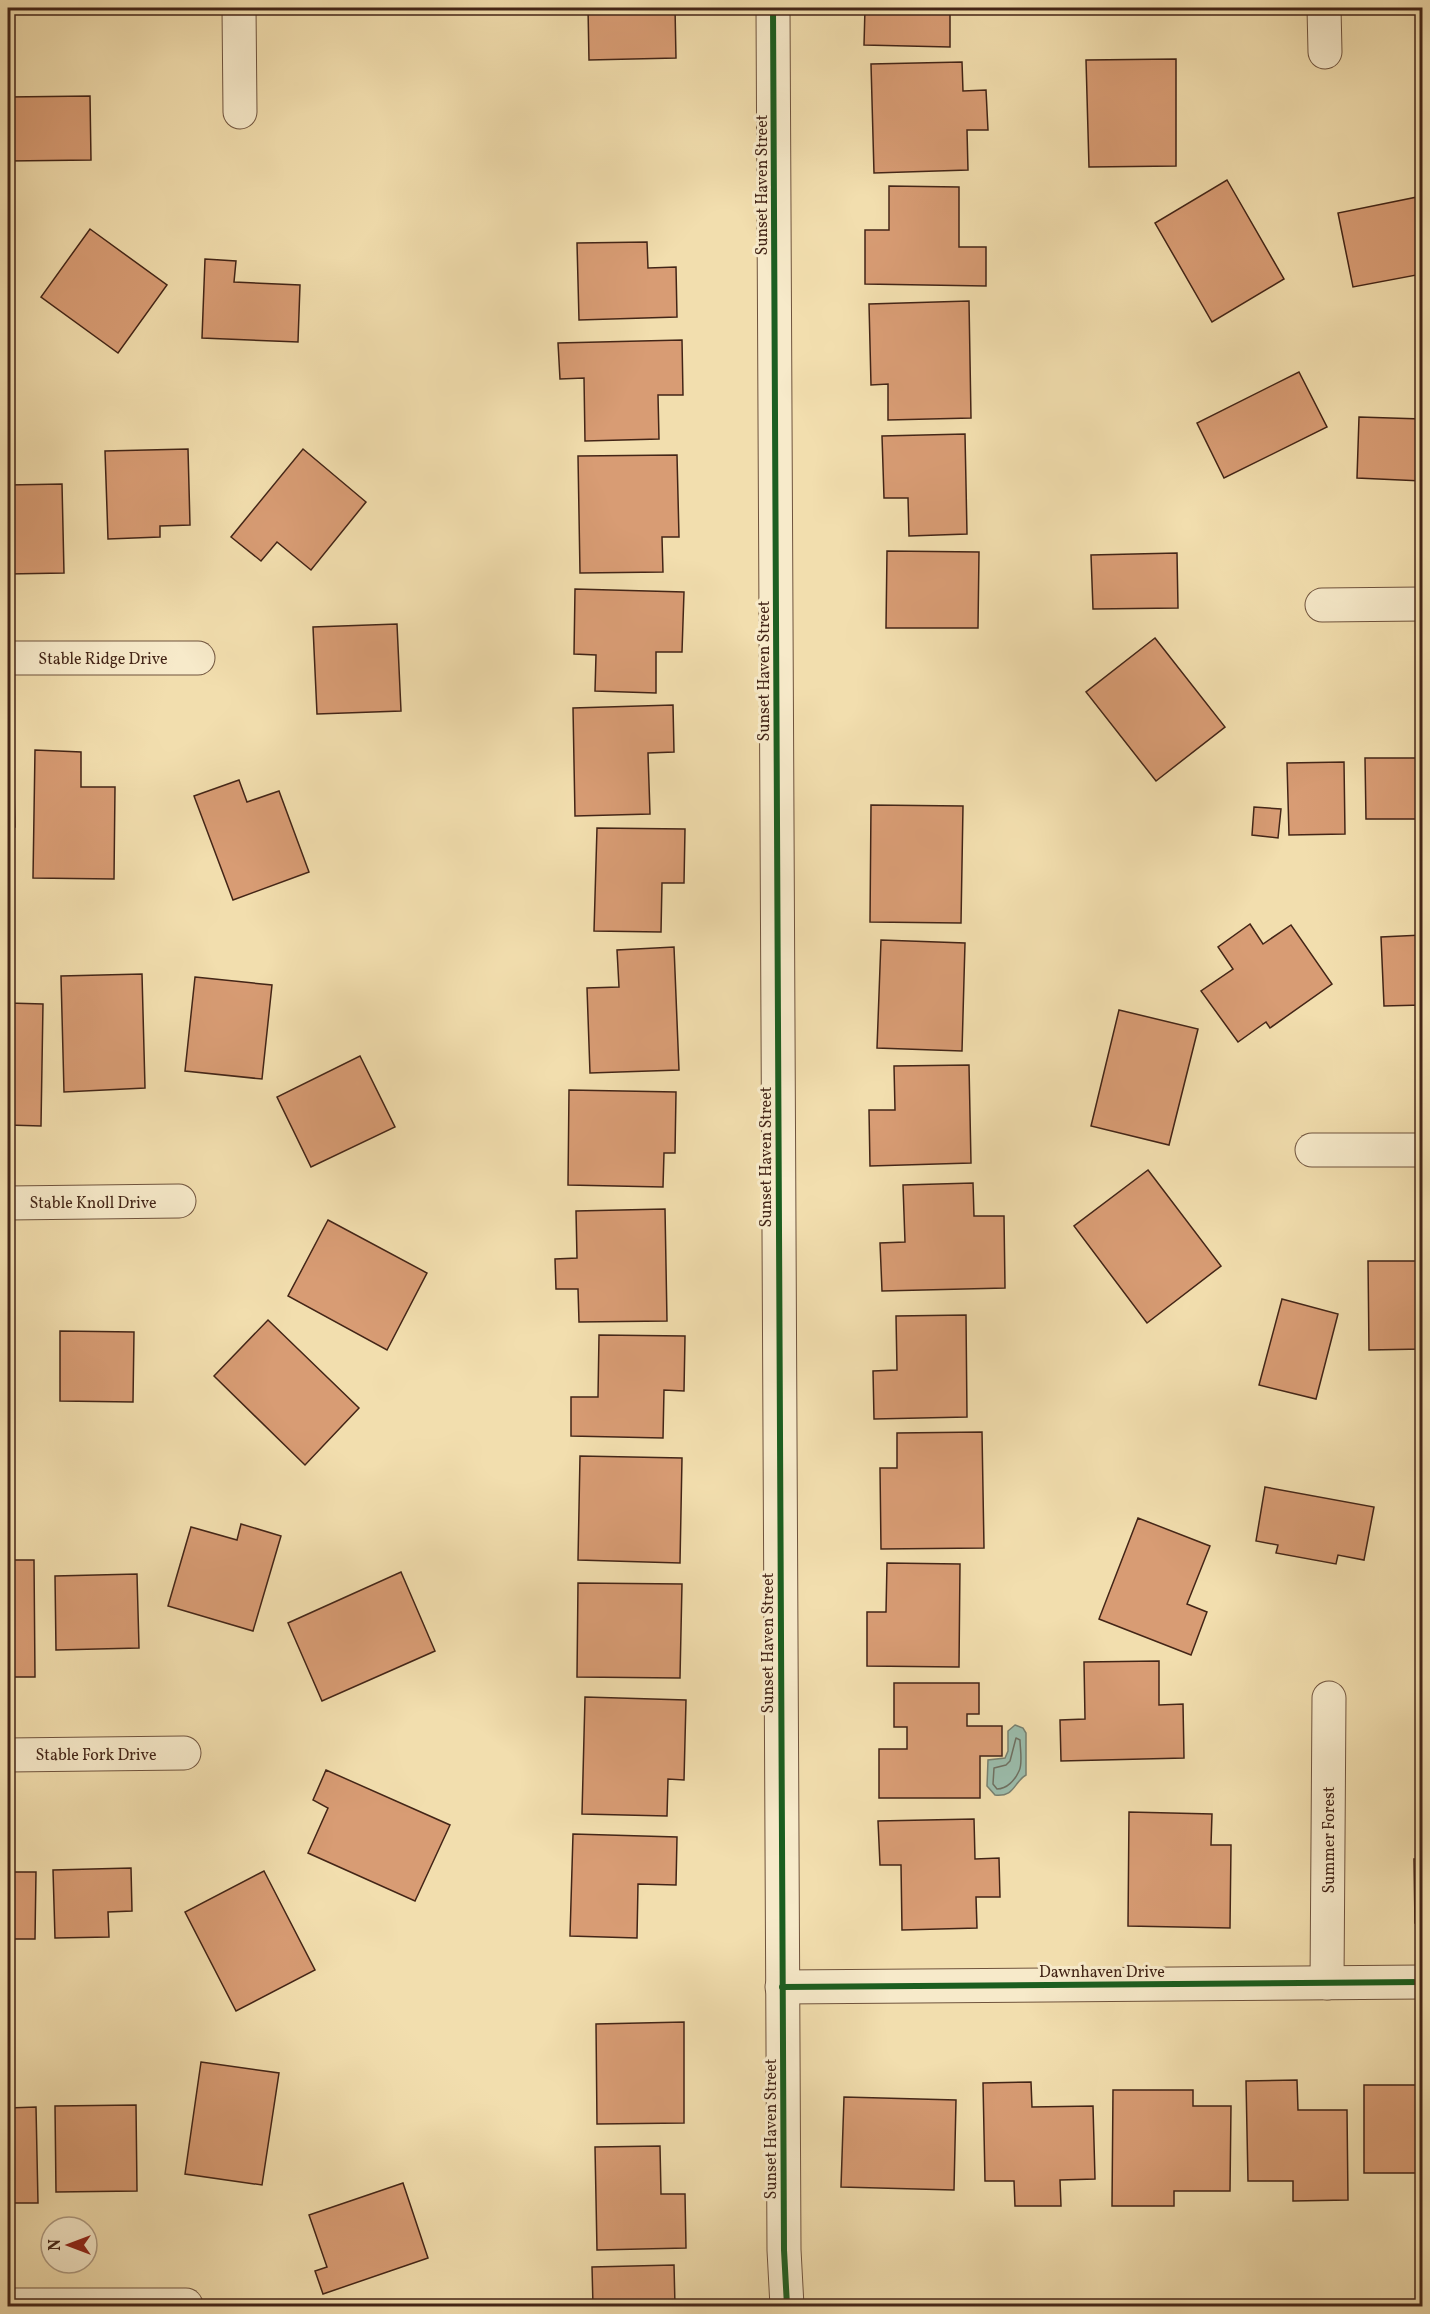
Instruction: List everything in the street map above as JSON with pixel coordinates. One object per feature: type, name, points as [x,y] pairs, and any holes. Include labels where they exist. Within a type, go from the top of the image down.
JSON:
[{"type":"street","points":[[239,8],[240,112]]},
{"type":"street","name":"Sunset Haven Street","points":[[773,8],[782,1987],[784,2250],[787,2307]]},
{"type":"street","points":[[1324,8],[1325,52]]},
{"type":"street","points":[[1322,605],[1422,604]]},
{"type":"street","name":"Stable Ridge Drive","points":[[8,658],[198,658]]},
{"type":"street","points":[[1312,1150],[1422,1150]]},
{"type":"street","name":"Stable Knoll Drive","points":[[8,1203],[179,1201]]},
{"type":"street","name":"Summer Forest","points":[[1327,1983],[1329,1698]]},
{"type":"street","name":"Stable Fork Drive","points":[[8,1755],[184,1754]]},
{"type":"street","name":"Dawnhaven Drive","points":[[782,1987],[1422,1982]]},
{"type":"street","points":[[8,2305],[186,2305]]},
{"type":"water","points":[[1015,1725],[1023,1728],[1026,1733],[1026,1775],[1010,1792],[995,1795],[987,1786],[988,1760],[1005,1758],[1008,1751],[1008,1731]]},
{"type":"building","points":[[588,8],[675,8],[676,58],[589,60]]},
{"type":"building","points":[[865,8],[950,8],[950,47],[864,45]]},
{"type":"building","points":[[1176,59],[1176,166],[1089,167],[1086,60]]},
{"type":"building","points":[[962,62],[963,91],[986,90],[988,130],[967,130],[968,170],[874,173],[871,64]]},
{"type":"building","points":[[90,96],[91,160],[8,161],[8,97]]},
{"type":"building","points":[[1227,180],[1284,279],[1212,322],[1155,223]]},
{"type":"building","points":[[889,186],[959,187],[959,247],[986,247],[986,286],[865,284],[865,230],[889,230]]},
{"type":"building","points":[[1422,196],[1422,274],[1353,287],[1338,213]]},
{"type":"building","points":[[90,229],[167,285],[118,353],[41,297]]},
{"type":"building","points":[[647,242],[648,268],[676,267],[677,317],[579,320],[577,243]]},
{"type":"building","points":[[205,259],[236,261],[234,282],[300,285],[298,342],[202,338]]},
{"type":"building","points":[[969,301],[971,418],[888,420],[888,384],[871,385],[869,304]]},
{"type":"building","points":[[682,340],[683,395],[658,395],[659,439],[585,441],[584,378],[560,379],[558,343]]},
{"type":"building","points":[[1299,372],[1327,427],[1224,478],[1197,423]]},
{"type":"building","points":[[1359,417],[1422,419],[1422,481],[1357,478]]},
{"type":"building","points":[[965,434],[967,534],[909,536],[908,498],[884,498],[882,436]]},
{"type":"building","points":[[188,449],[190,525],[160,526],[160,537],[108,539],[105,451]]},
{"type":"building","points":[[303,449],[366,502],[311,570],[277,542],[261,561],[231,537]]},
{"type":"building","points":[[677,455],[679,537],[662,537],[663,572],[580,573],[578,456]]},
{"type":"building","points":[[62,484],[64,573],[8,574],[8,485]]},
{"type":"building","points":[[887,551],[979,552],[978,628],[886,628]]},
{"type":"building","points":[[1177,553],[1178,608],[1093,609],[1091,555]]},
{"type":"building","points":[[575,589],[684,592],[682,652],[656,652],[656,693],[595,691],[596,655],[574,654]]},
{"type":"building","points":[[397,624],[401,711],[317,714],[313,627]]},
{"type":"building","points":[[1155,638],[1225,727],[1156,781],[1086,692]]},
{"type":"building","points":[[673,705],[674,752],[648,753],[650,814],[575,816],[573,708]]},
{"type":"building","points":[[8,749],[13,749],[15,827],[8,827]]},
{"type":"building","points":[[35,750],[81,752],[81,787],[115,787],[114,879],[33,878]]},
{"type":"building","points":[[1365,758],[1422,758],[1422,819],[1366,819]]},
{"type":"building","points":[[1344,762],[1345,834],[1289,835],[1287,763]]},
{"type":"building","points":[[239,780],[247,802],[279,791],[309,872],[233,900],[194,796]]},
{"type":"building","points":[[871,805],[963,806],[961,923],[870,922]]},
{"type":"building","points":[[1254,807],[1281,809],[1278,838],[1252,835]]},
{"type":"building","points":[[597,828],[685,829],[684,883],[662,883],[661,932],[594,931]]},
{"type":"building","points":[[1250,924],[1263,944],[1291,925],[1332,984],[1270,1028],[1266,1022],[1238,1042],[1201,991],[1233,969],[1218,947]]},
{"type":"building","points":[[1422,935],[1422,1005],[1384,1006],[1381,937]]},
{"type":"building","points":[[881,940],[965,943],[962,1051],[877,1048]]},
{"type":"building","points":[[674,947],[679,1070],[590,1073],[587,988],[619,987],[617,950]]},
{"type":"building","points":[[142,974],[145,1088],[64,1092],[61,976]]},
{"type":"building","points":[[195,977],[272,985],[262,1079],[185,1071]]},
{"type":"building","points":[[8,1003],[43,1004],[41,1126],[8,1125]]},
{"type":"building","points":[[1119,1010],[1198,1029],[1169,1145],[1091,1126]]},
{"type":"building","points":[[360,1056],[395,1127],[311,1167],[277,1097]]},
{"type":"building","points":[[969,1065],[971,1163],[870,1166],[869,1110],[895,1110],[894,1066]]},
{"type":"building","points":[[569,1090],[676,1092],[675,1153],[664,1153],[663,1187],[568,1185]]},
{"type":"building","points":[[1148,1170],[1221,1266],[1147,1323],[1074,1226]]},
{"type":"building","points":[[973,1183],[974,1216],[1004,1216],[1005,1288],[882,1291],[880,1243],[905,1242],[903,1185]]},
{"type":"building","points":[[665,1209],[667,1321],[579,1322],[578,1289],[556,1289],[555,1259],[577,1258],[576,1211]]},
{"type":"building","points":[[328,1220],[427,1273],[387,1350],[288,1296]]},
{"type":"building","points":[[1368,1261],[1422,1261],[1422,1349],[1369,1350]]},
{"type":"building","points":[[1282,1299],[1338,1314],[1316,1399],[1259,1385]]},
{"type":"building","points":[[966,1315],[967,1417],[874,1419],[873,1371],[897,1370],[896,1316]]},
{"type":"building","points":[[268,1320],[359,1408],[305,1465],[214,1376]]},
{"type":"building","points":[[60,1331],[134,1332],[133,1402],[60,1401]]},
{"type":"building","points":[[599,1335],[685,1336],[684,1391],[664,1390],[663,1438],[571,1436],[571,1397],[598,1397]]},
{"type":"building","points":[[982,1432],[984,1548],[881,1549],[880,1468],[897,1468],[897,1433]]},
{"type":"building","points":[[580,1456],[682,1458],[680,1563],[578,1560]]},
{"type":"building","points":[[1265,1487],[1374,1507],[1364,1560],[1338,1555],[1336,1564],[1276,1553],[1278,1545],[1256,1541]]},
{"type":"building","points":[[1138,1518],[1210,1546],[1187,1604],[1207,1612],[1191,1655],[1099,1619]]},
{"type":"building","points":[[241,1524],[281,1536],[253,1631],[168,1606],[191,1527],[237,1540]]},
{"type":"building","points":[[8,1560],[34,1560],[35,1677],[8,1677]]},
{"type":"building","points":[[887,1563],[960,1564],[959,1667],[867,1666],[867,1612],[886,1612]]},
{"type":"building","points":[[401,1572],[435,1651],[322,1701],[288,1623]]},
{"type":"building","points":[[137,1574],[139,1648],[56,1650],[55,1576]]},
{"type":"building","points":[[578,1583],[682,1584],[680,1678],[577,1677]]},
{"type":"building","points":[[1159,1661],[1159,1705],[1183,1704],[1184,1758],[1061,1761],[1060,1720],[1085,1719],[1084,1662]]},
{"type":"building","points":[[894,1683],[979,1683],[979,1714],[967,1714],[967,1726],[1002,1726],[1002,1756],[980,1756],[980,1798],[879,1798],[879,1749],[907,1749],[907,1727],[894,1727]]},
{"type":"building","points":[[585,1697],[686,1700],[684,1780],[668,1779],[667,1816],[582,1814]]},
{"type":"building","points":[[326,1770],[450,1825],[415,1901],[308,1853],[328,1808],[313,1800]]},
{"type":"building","points":[[1129,1812],[1212,1814],[1211,1845],[1231,1845],[1230,1928],[1128,1926]]},
{"type":"building","points":[[974,1819],[975,1859],[999,1858],[1000,1897],[976,1897],[977,1928],[902,1930],[901,1865],[880,1865],[878,1821]]},
{"type":"building","points":[[573,1834],[677,1837],[676,1885],[638,1884],[637,1938],[570,1936]]},
{"type":"building","points":[[1414,1859],[1422,1859],[1422,1923],[1415,1923]]},
{"type":"building","points":[[131,1868],[132,1911],[108,1912],[109,1937],[55,1938],[53,1870]]},
{"type":"building","points":[[264,1871],[315,1970],[236,2011],[185,1912]]},
{"type":"building","points":[[8,1872],[36,1872],[35,1939],[8,1939]]},
{"type":"building","points":[[684,2022],[684,2123],[597,2124],[596,2024]]},
{"type":"building","points":[[201,2062],[279,2073],[262,2185],[185,2174]]},
{"type":"building","points":[[1297,2080],[1298,2110],[1347,2110],[1348,2200],[1293,2201],[1293,2181],[1248,2181],[1246,2081]]},
{"type":"building","points":[[1031,2082],[1032,2107],[1093,2106],[1095,2179],[1060,2180],[1061,2206],[1015,2206],[1014,2181],[985,2181],[983,2083]]},
{"type":"building","points":[[1364,2085],[1422,2085],[1422,2173],[1364,2173]]},
{"type":"building","points":[[1113,2090],[1193,2090],[1193,2106],[1231,2106],[1230,2191],[1174,2191],[1174,2206],[1112,2206]]},
{"type":"building","points":[[844,2097],[956,2100],[954,2190],[841,2187]]},
{"type":"building","points":[[136,2105],[137,2191],[56,2192],[55,2106]]},
{"type":"building","points":[[36,2107],[38,2203],[8,2203],[8,2108]]},
{"type":"building","points":[[660,2146],[661,2194],[685,2194],[686,2248],[597,2250],[595,2147]]},
{"type":"building","points":[[403,2183],[428,2258],[323,2294],[315,2271],[327,2267],[309,2215]]},
{"type":"building","points":[[674,2265],[675,2306],[593,2306],[592,2267]]},
{"type":"cycle path","points":[[773,8],[784,2250],[787,2306]]},
{"type":"cycle path","points":[[782,1987],[1422,1982]]}]
